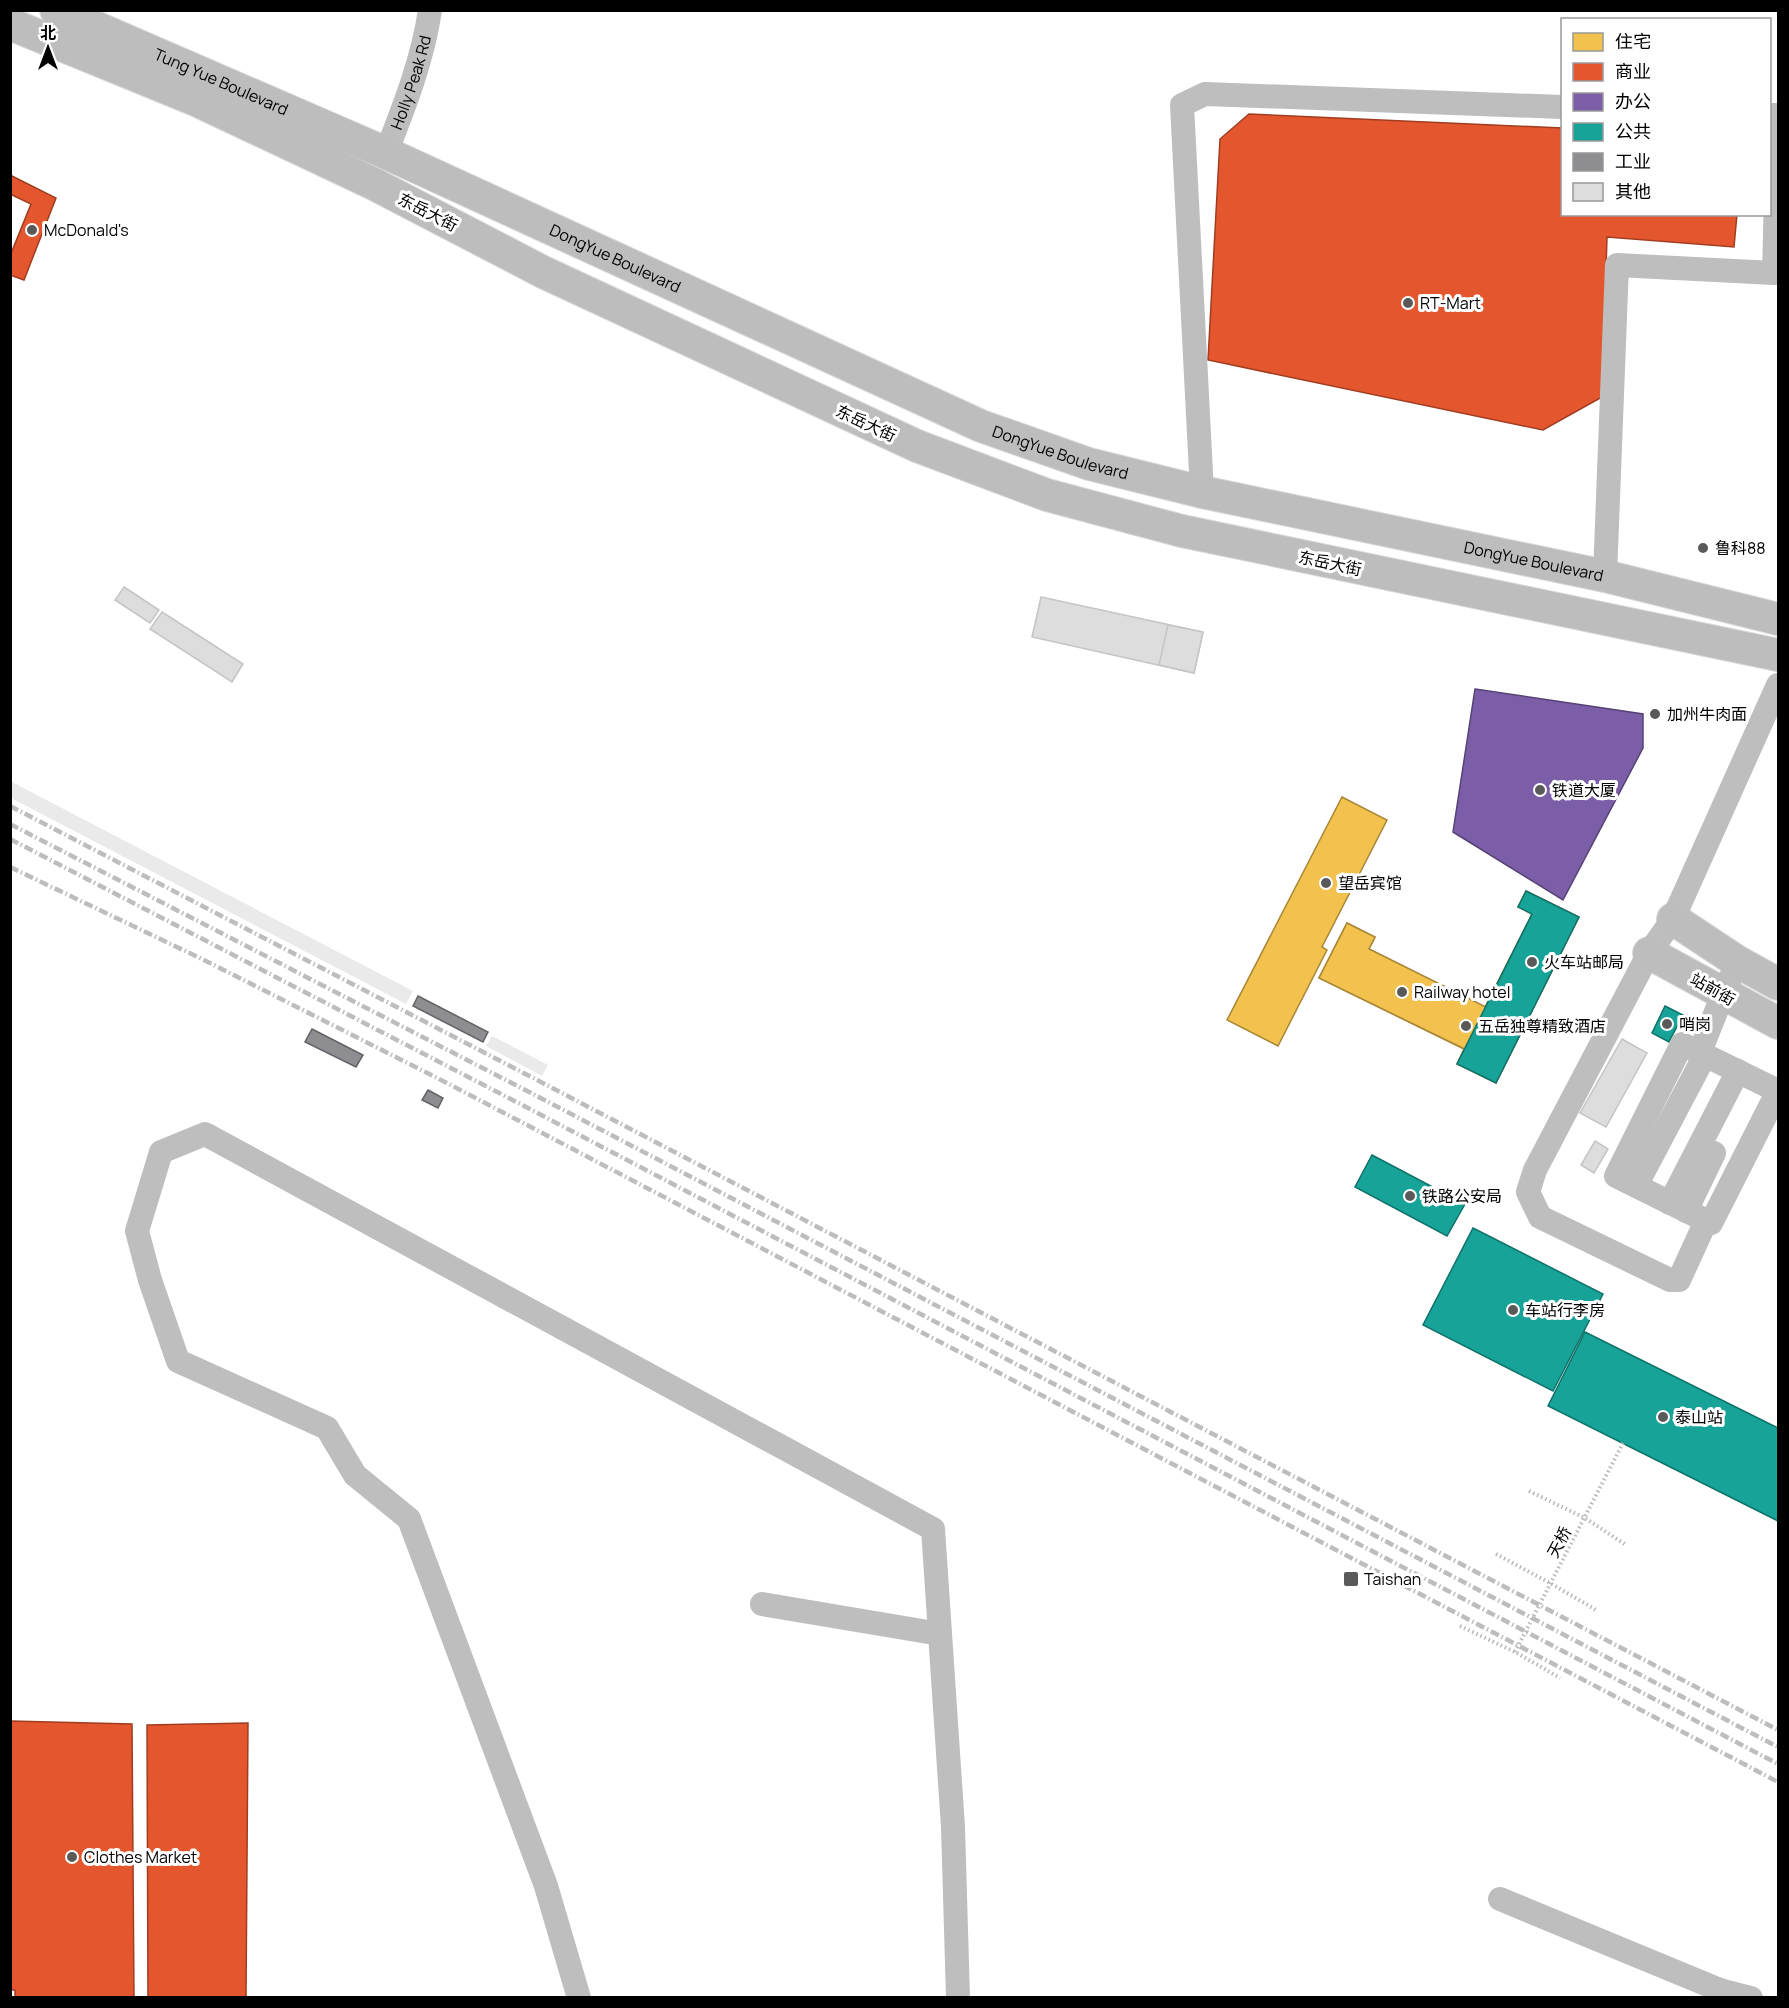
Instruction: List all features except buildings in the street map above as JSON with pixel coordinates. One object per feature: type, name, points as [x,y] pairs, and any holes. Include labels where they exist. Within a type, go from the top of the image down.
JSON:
[{"type":"main road","name":"Tung Yue Boulevard","points":[[56,10],[386,153]]},
{"type":"main road","name":"东岳大街","points":[[10,24],[198,101],[372,183],[543,272],[917,446],[1047,495],[1194,534],[1779,655]]},
{"type":"main road","points":[[372,183],[386,153]]},
{"type":"main road","name":"DongYue Boulevard","points":[[386,153],[981,426],[1089,464],[1202,492],[1605,576],[1779,619]]},
{"type":"main road","points":[[1673,919],[1738,962],[1779,984]]},
{"type":"main road","name":"站前街","points":[[1649,953],[1779,1023]]},
{"type":"street","name":"Holly Peak Rd","points":[[386,153],[408,95],[428,25],[430,10]]},
{"type":"street","points":[[1202,492],[1182,105],[1205,94],[1561,107]]},
{"type":"street","points":[[1605,576],[1617,265],[1774,273],[1778,115],[1771,115]]},
{"type":"street","points":[[1738,962],[1723,994],[1724,1064],[1666,1201],[1679,1280],[1670,1280],[1540,1217],[1528,1192],[1535,1170],[1649,953],[1673,919],[1779,685]]},
{"type":"street","points":[[1666,1201],[1724,1064]]},
{"type":"street","points":[[1666,1201],[1711,1224],[1778,1091],[1724,1064]]},
{"type":"street","points":[[579,1998],[546,1886],[409,1519],[355,1475],[327,1428],[178,1361],[150,1280],[137,1231],[161,1152],[205,1134],[933,1529],[953,1827],[958,1998]]},
{"type":"street","points":[[762,1604],[940,1634]]},
{"type":"street","points":[[1500,1899],[1721,1994],[1751,1998]]},
{"type":"path","name":"天桥","points":[[1515,1652],[1623,1443]]},
{"type":"path","points":[[1529,1491],[1585,1518],[1626,1545]]},
{"type":"path","points":[[1496,1554],[1596,1610]]},
{"type":"path","points":[[1460,1626],[1515,1652],[1560,1678]]},
{"type":"shaded area","points":[[10,781],[413,991],[406,1004],[11,798]]},
{"type":"shaded area","points":[[492,1036],[548,1065],[542,1076],[486,1046]]},
{"type":"railway","points":[[10,806],[1778,1730]]},
{"type":"railway","points":[[10,824],[533,1094],[1778,1747]]},
{"type":"railway","points":[[10,839],[1778,1764]]},
{"type":"railway","points":[[10,867],[204,960],[447,1083],[1778,1782]]},
{"type":"place","name":"McDonald's","points":[[32,230]]},
{"type":"place","name":"RT-Mart","points":[[1408,303]]},
{"type":"place","name":"鲁科88","points":[[1703,548]]},
{"type":"place","name":"加州牛肉面","points":[[1655,714]]},
{"type":"place","name":"铁道大厦","points":[[1540,790]]},
{"type":"place","name":"望岳宾馆","points":[[1326,883]]},
{"type":"place","name":"火车站邮局","points":[[1532,962]]},
{"type":"place","name":"Railway hotel","points":[[1402,992]]},
{"type":"place","name":"哨岗","points":[[1667,1024]]},
{"type":"place","name":"五岳独尊精致酒店","points":[[1466,1026]]},
{"type":"place","name":"铁路公安局","points":[[1410,1196]]},
{"type":"place","name":"车站行李房","points":[[1513,1310]]},
{"type":"place","name":"泰山站","points":[[1663,1417]]},
{"type":"place","name":"Taishan","points":[[1351,1579]]},
{"type":"place","name":"Clothes Market","points":[[72,1857]]}]
